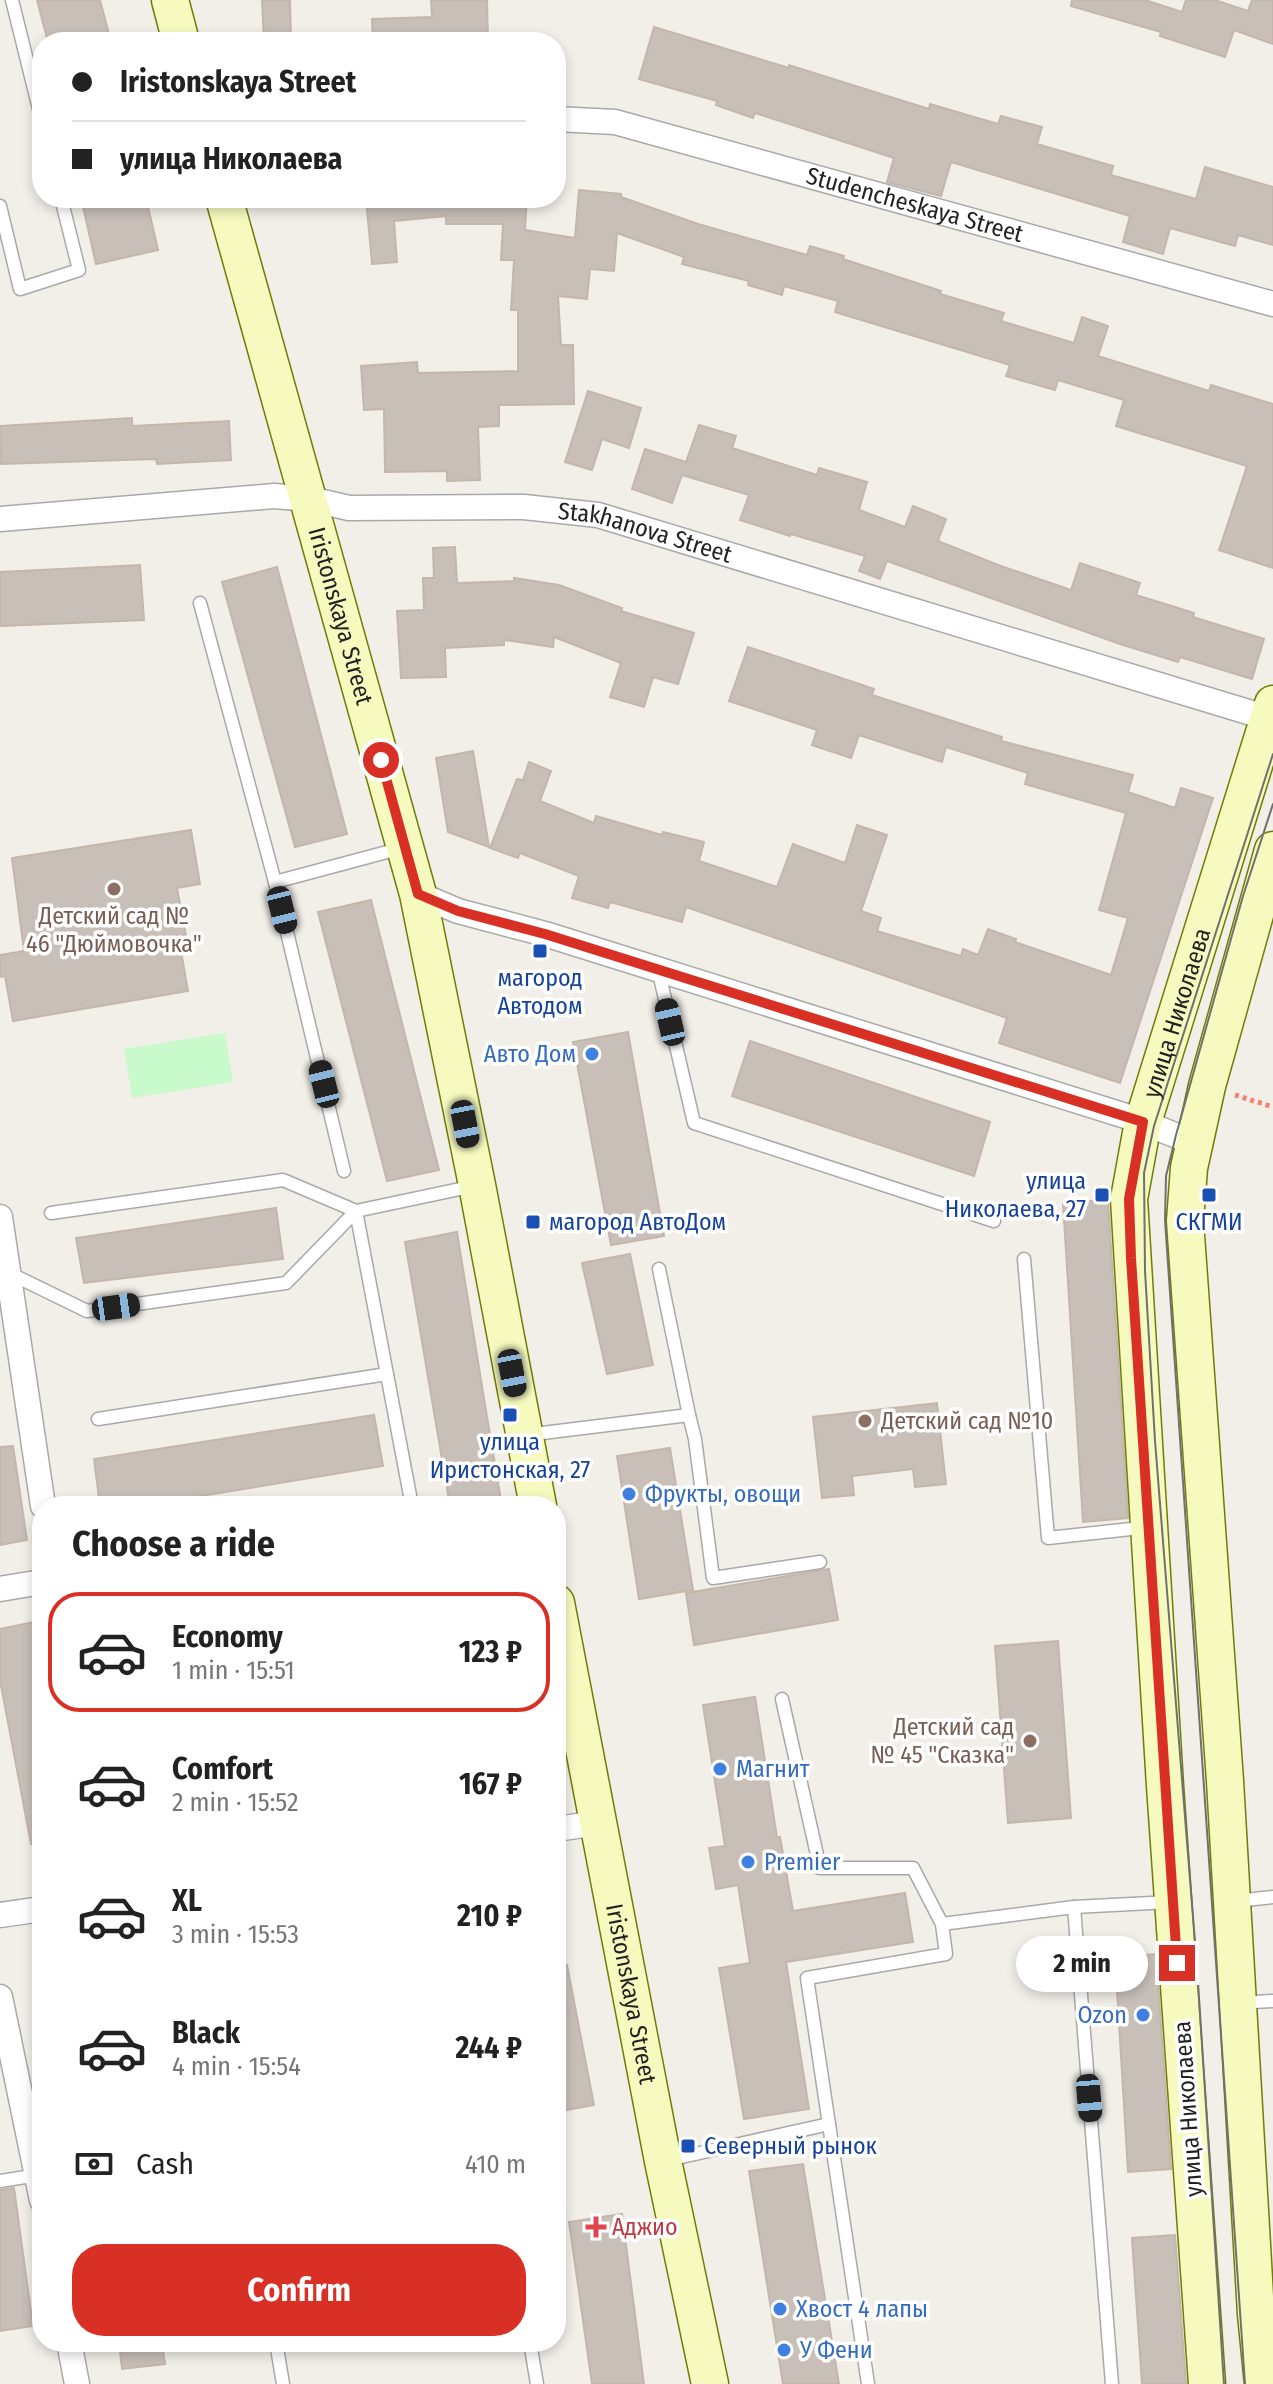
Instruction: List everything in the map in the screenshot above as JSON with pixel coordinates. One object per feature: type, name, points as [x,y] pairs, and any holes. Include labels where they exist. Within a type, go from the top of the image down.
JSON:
[{"type":"street","points":[[170,0],[178,32]]},
{"type":"street","name":"Studencheskaya Street","points":[[566,120],[615,122],[1273,304]]},
{"type":"street","name":"Iristonskaya Street","points":[[227,208],[418,894],[536,1496]]},
{"type":"street","name":"Stakhanova Street","points":[[0,519],[274,496],[310,499],[349,508],[524,507],[598,515],[1271,711]]},
{"type":"street","name":"улица Николаева","points":[[1207,2384],[1148,1532],[1129,1199],[1143,1122],[1271,711]]},
{"type":"street","name":"улица Николаева","points":[[1263,2384],[1185,1221],[1189,1168],[1207,1086],[1273,850]]},
{"type":"street","points":[[418,894],[458,911],[545,934],[1143,1122],[1195,1143]]},
{"type":"street","points":[[0,1217],[5,1273],[41,1496]]},
{"type":"street","points":[[0,1589],[32,1584]]},
{"type":"street","name":"Iristonskaya Street","points":[[566,1655],[663,2161],[710,2384]]},
{"type":"street","points":[[566,1828],[598,1823]]},
{"type":"street","points":[[0,1915],[32,1910]]},
{"type":"street","points":[[1,2010],[32,2151]]},
{"type":"street","points":[[71,2352],[77,2384]]},
{"type":"lane","points":[[12,0],[32,81]]},
{"type":"lane","points":[[0,206],[20,289],[79,270],[64,208]]},
{"type":"lane","points":[[200,603],[275,882],[344,1171]]},
{"type":"lane","points":[[275,882],[405,847]]},
{"type":"lane","points":[[658,969],[694,1123],[994,1221]]},
{"type":"lane","points":[[51,1213],[283,1180],[356,1211]]},
{"type":"lane","points":[[5,1273],[87,1311],[286,1283],[356,1211],[477,1185]]},
{"type":"lane","points":[[356,1211],[410,1496]]},
{"type":"lane","points":[[1024,1259],[1048,1538],[1140,1528],[1148,1532]]},
{"type":"lane","points":[[659,1269],[695,1439],[713,1578],[820,1562]]},
{"type":"lane","points":[[98,1419],[387,1374]]},
{"type":"lane","points":[[524,1435],[689,1415]]},
{"type":"lane","points":[[782,1699],[820,1868],[913,1868],[942,1924],[946,1954],[807,1978],[868,2384]]},
{"type":"lane","points":[[1232,1901],[1273,1897]]},
{"type":"lane","points":[[942,1924],[1074,1907],[1173,1902]]},
{"type":"lane","points":[[1074,1907],[1112,2384]]},
{"type":"lane","points":[[1254,2002],[1273,2001]]},
{"type":"lane","points":[[663,2161],[829,2124]]},
{"type":"lane","points":[[0,2181],[32,2187]]},
{"type":"lane","points":[[278,2352],[283,2384]]},
{"type":"lane","points":[[532,2352],[537,2384]]},
{"type":"green space","points":[[225,1033],[233,1082],[132,1098],[124,1049]]},
{"type":"building","points":[[37,0],[100,0],[108,32],[45,32]]},
{"type":"building","points":[[262,0],[290,0],[291,32],[264,32]]},
{"type":"building","points":[[431,0],[487,0],[488,32],[373,32],[372,19],[432,17]]},
{"type":"building","points":[[1072,0],[1145,0],[1182,12],[1186,0],[1215,0],[1248,11],[1252,0],[1273,0],[1273,44],[1234,30],[1225,57],[1160,36],[1161,32],[1071,6]]},
{"type":"building","points":[[654,27],[929,109],[930,104],[998,124],[1001,116],[1042,127],[1037,144],[1113,166],[1111,175],[1196,199],[1205,167],[1273,187],[1273,245],[1238,235],[1235,246],[1170,228],[1163,254],[1123,242],[1130,216],[951,162],[941,196],[887,182],[894,158],[755,113],[753,118],[716,105],[717,101],[639,79]]},
{"type":"building","points":[[579,190],[621,194],[621,197],[698,224],[807,255],[810,246],[844,256],[843,259],[941,291],[940,294],[1004,313],[1001,321],[1074,343],[1082,317],[1108,326],[1098,356],[1209,391],[1211,385],[1273,404],[1273,568],[1219,550],[1247,466],[1116,426],[1124,400],[1058,380],[1055,390],[1006,376],[1010,365],[835,312],[838,301],[784,286],[782,295],[748,285],[749,281],[682,264],[684,257],[617,233],[614,271],[590,269],[587,299],[558,296],[561,345],[573,345],[574,404],[499,405],[499,426],[478,427],[480,480],[447,481],[447,471],[385,472],[384,409],[364,410],[361,366],[417,362],[418,373],[518,371],[518,310],[511,310],[514,260],[501,260],[503,224],[446,224],[446,216],[394,221],[397,262],[372,264],[367,208],[526,208],[525,230],[575,238]]},
{"type":"building","points":[[83,208],[148,208],[158,250],[96,264]]},
{"type":"building","points":[[588,391],[641,408],[629,448],[602,439],[592,470],[565,462]]},
{"type":"building","points":[[132,418],[132,426],[229,421],[231,460],[157,464],[156,459],[1,464],[0,426]]},
{"type":"building","points":[[699,425],[736,436],[732,448],[817,475],[819,468],[867,482],[859,510],[905,527],[913,506],[946,519],[938,541],[998,565],[1071,590],[1080,563],[1140,583],[1136,595],[1264,639],[1252,679],[1180,657],[1178,662],[1120,644],[887,561],[880,579],[859,571],[865,556],[740,520],[749,495],[682,475],[672,503],[632,489],[645,449],[686,462]]},
{"type":"building","points":[[455,547],[457,583],[514,581],[514,578],[559,585],[622,608],[621,611],[694,633],[678,684],[653,677],[644,707],[610,697],[621,663],[554,637],[553,647],[504,640],[504,645],[445,648],[446,677],[401,678],[397,611],[424,610],[423,578],[434,578],[433,548]]},
{"type":"building","points":[[140,565],[144,620],[0,626],[0,572]]},
{"type":"building","points":[[277,567],[347,834],[295,847],[222,582]]},
{"type":"building","points":[[748,647],[874,689],[872,695],[1002,737],[1001,741],[1133,775],[1128,792],[1175,808],[1181,788],[1213,798],[1120,1083],[999,1043],[1007,1018],[686,907],[682,922],[610,902],[608,908],[572,898],[579,876],[520,853],[518,858],[490,848],[517,779],[523,780],[529,762],[551,771],[540,801],[594,823],[596,816],[662,835],[663,832],[704,842],[699,861],[777,887],[793,844],[845,863],[857,825],[887,835],[861,911],[881,918],[877,931],[961,956],[963,949],[978,955],[988,929],[1016,939],[1015,942],[1111,975],[1128,918],[1099,910],[1126,813],[1025,784],[1028,773],[946,747],[942,762],[859,735],[851,758],[812,745],[817,730],[729,701]]},
{"type":"building","points":[[473,751],[489,847],[448,832],[436,758]]},
{"type":"building","points":[[191,830],[200,884],[177,888],[186,936],[183,936],[185,946],[180,946],[188,991],[13,1021],[5,976],[0,977],[0,955],[24,951],[12,858]]},
{"type":"building","points":[[371,900],[439,1170],[387,1181],[318,912]]},
{"type":"building","points":[[628,1032],[664,1236],[611,1245],[573,1042]]},
{"type":"building","points":[[750,1041],[990,1122],[974,1176],[732,1096]]},
{"type":"building","points":[[1108,1200],[1128,1518],[1083,1522],[1063,1203]]},
{"type":"building","points":[[276,1208],[283,1259],[84,1283],[76,1238]]},
{"type":"building","points":[[457,1232],[500,1496],[448,1496],[405,1242]]},
{"type":"building","points":[[630,1254],[653,1365],[607,1374],[582,1263]]},
{"type":"building","points":[[937,1403],[946,1484],[915,1487],[913,1469],[852,1476],[854,1495],[822,1498],[813,1417]]},
{"type":"building","points":[[374,1415],[383,1466],[201,1496],[99,1496],[94,1459]]},
{"type":"building","points":[[13,1446],[27,1540],[0,1545],[0,1447]]},
{"type":"building","points":[[670,1448],[693,1590],[639,1599],[617,1456]]},
{"type":"building","points":[[829,1569],[838,1620],[694,1645],[686,1593]]},
{"type":"building","points":[[32,1622],[32,1844],[0,1680],[0,1629]]},
{"type":"building","points":[[1058,1641],[1071,1818],[1008,1823],[995,1646]]},
{"type":"building","points":[[755,1697],[777,1837],[780,1837],[793,1911],[905,1893],[913,1942],[786,1962],[809,2109],[744,2119],[719,1968],[750,1963],[738,1885],[716,1889],[709,1848],[725,1846],[703,1705]]},
{"type":"building","points":[[1156,1954],[1171,2169],[1128,2172],[1115,1957]]},
{"type":"building","points":[[566,1965],[594,2105],[566,2110]]},
{"type":"building","points":[[803,2164],[839,2384],[783,2384],[749,2171]]},
{"type":"building","points":[[14,2188],[32,2326],[0,2331],[0,2190]]},
{"type":"building","points":[[622,2214],[644,2384],[592,2384],[569,2222]]},
{"type":"building","points":[[1175,2235],[1186,2384],[1142,2384],[1132,2238]]},
{"type":"building","points":[[120,2352],[163,2352],[165,2364],[122,2369]]},
{"type":"tram line","points":[[1224,2384],[1197,1967],[1155,1441],[1145,1271],[1144,1173],[1154,1126],[1273,754]]},
{"type":"tram line","points":[[1245,2384],[1165,1220],[1166,1176],[1176,1135],[1243,896],[1273,804]]},
{"type":"place","name":"Детский сад № 46 \"Дюймовочка\"","points":[[114,889]]},
{"type":"place","name":"магород Автодом","points":[[540,951]]},
{"type":"place","name":"Авто Дом","points":[[592,1054]]},
{"type":"place","name":"улица Николаева, 27","points":[[1102,1195]]},
{"type":"place","name":"СКГМИ","points":[[1209,1195]]},
{"type":"place","name":"магород АвтоДом","points":[[533,1222]]},
{"type":"place","name":"улица Иристонская, 27","points":[[510,1415]]},
{"type":"place","name":"Детский сад №10","points":[[865,1421]]},
{"type":"place","name":"Фрукты, овощи","points":[[629,1494]]},
{"type":"place","name":"Детский сад № 45 \"Сказка\"","points":[[1030,1741]]},
{"type":"place","name":"Магнит","points":[[720,1769]]},
{"type":"place","name":"Premier","points":[[748,1862]]},
{"type":"place","name":"Ozon","points":[[1143,2015]]},
{"type":"place","name":"Северный рынок","points":[[688,2146]]},
{"type":"place","name":"Аджио","points":[[596,2227]]},
{"type":"place","name":"Хвост 4 лапы","points":[[780,2309]]},
{"type":"place","name":"У Фени","points":[[784,2350]]},
{"type":"route","points":[[381,760],[418,894],[458,911],[545,934],[1143,1122],[1129,1199],[1131,1258],[1177,1963]]}]
